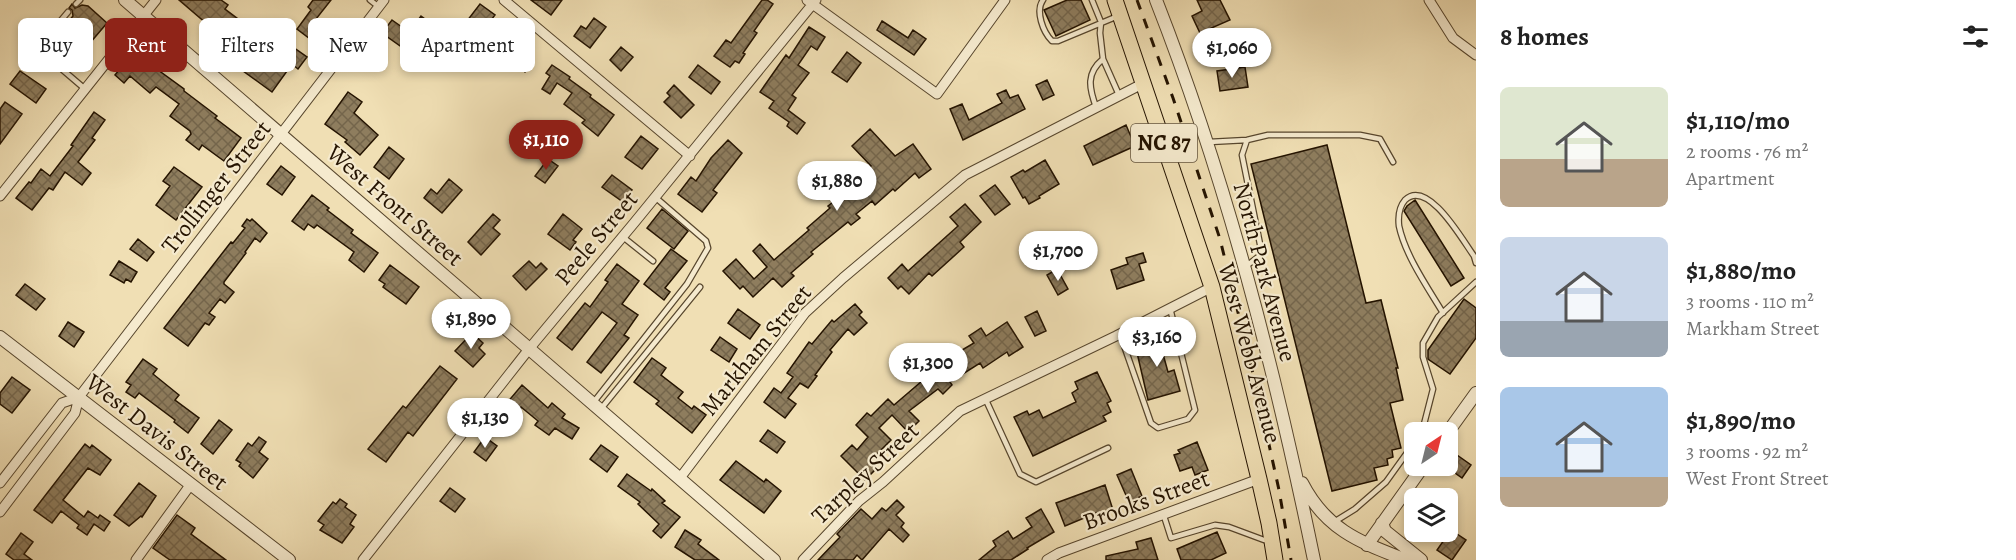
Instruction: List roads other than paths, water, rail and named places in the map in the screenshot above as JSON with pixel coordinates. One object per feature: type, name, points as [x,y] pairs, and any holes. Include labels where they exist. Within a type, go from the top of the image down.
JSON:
[{"type":"highway","name":"West Webb Avenue","points":[[1115,0],[1212,286],[1259,479],[1275,560]]},
{"type":"highway","name":"West Webb Avenue","points":[[1259,479],[1265,560]]},
{"type":"street","name":"West Front Street","points":[[125,0],[774,560]]},
{"type":"street","points":[[0,196],[156,0]]},
{"type":"street","points":[[504,0],[690,156]]},
{"type":"street","points":[[812,1],[937,94],[1005,0]]},
{"type":"street","name":"North Park Avenue","points":[[1156,0],[1207,142],[1244,268],[1296,471],[1314,560]]},
{"type":"street","points":[[1429,0],[1453,38],[1476,55]]},
{"type":"street","name":"Peele Street","points":[[363,560],[529,349],[690,156],[812,1]]},
{"type":"street","name":"Trollinger Street","points":[[79,397],[381,3]]},
{"type":"street","name":"Markham Street","points":[[680,478],[814,303],[965,175],[1144,83]]},
{"type":"street","name":"Tarpley Street","points":[[803,560],[859,501],[960,411],[1120,334],[1212,286]]},
{"type":"street","name":"West Davis Street","points":[[0,337],[289,560]]},
{"type":"street","points":[[1455,422],[1476,393]]},
{"type":"street","points":[[0,483],[62,403],[79,397]]},
{"type":"street","points":[[0,512],[75,413],[79,397]]},
{"type":"street","points":[[1296,471],[1306,492],[1332,524],[1354,539],[1406,560]]},
{"type":"street","points":[[1367,545],[1416,476]]},
{"type":"street","name":"Brooks Street","points":[[1047,560],[1059,553],[1163,513],[1259,479]]},
{"type":"street","points":[[136,560],[191,484]]},
{"type":"street","points":[[1382,523],[1385,531],[1421,560]]},
{"type":"lane","points":[[370,0],[381,3]]},
{"type":"lane","points":[[1043,0],[1039,9],[1048,37],[1052,41],[1058,41],[1121,15]]},
{"type":"lane","points":[[1092,0],[1101,22],[1103,59],[1119,95]]},
{"type":"lane","points":[[68,12],[47,37],[42,47],[43,52],[85,89]]},
{"type":"lane","points":[[1096,107],[1089,89],[1090,80],[1093,69],[1103,59]]},
{"type":"lane","points":[[1207,142],[1247,140],[1268,135],[1360,135],[1380,139],[1393,162]]},
{"type":"lane","points":[[1244,268],[1262,254],[1242,155],[1247,140]]},
{"type":"lane","points":[[596,406],[687,284],[708,248],[696,232],[655,197]]},
{"type":"lane","points":[[1443,313],[1414,265],[1399,226],[1399,210],[1406,200],[1411,197],[1425,197],[1432,201],[1442,211],[1474,256],[1476,263]]},
{"type":"lane","points":[[623,237],[654,261]]},
{"type":"lane","points":[[1425,422],[1433,389],[1423,357],[1423,343],[1438,317],[1476,282]]},
{"type":"lane","points":[[596,406],[700,287]]},
{"type":"lane","points":[[1120,334],[1151,423],[1158,428],[1188,419],[1196,410],[1170,308]]},
{"type":"lane","points":[[985,399],[1020,474],[1036,482],[1108,448]]},
{"type":"lane","points":[[1332,524],[1355,509],[1386,482],[1404,457]]},
{"type":"lane","points":[[1163,513],[1171,538],[1222,525],[1264,540]]},
{"type":"railway","points":[[1137,0],[1173,98],[1220,239],[1257,390],[1279,490],[1291,560]]}]
